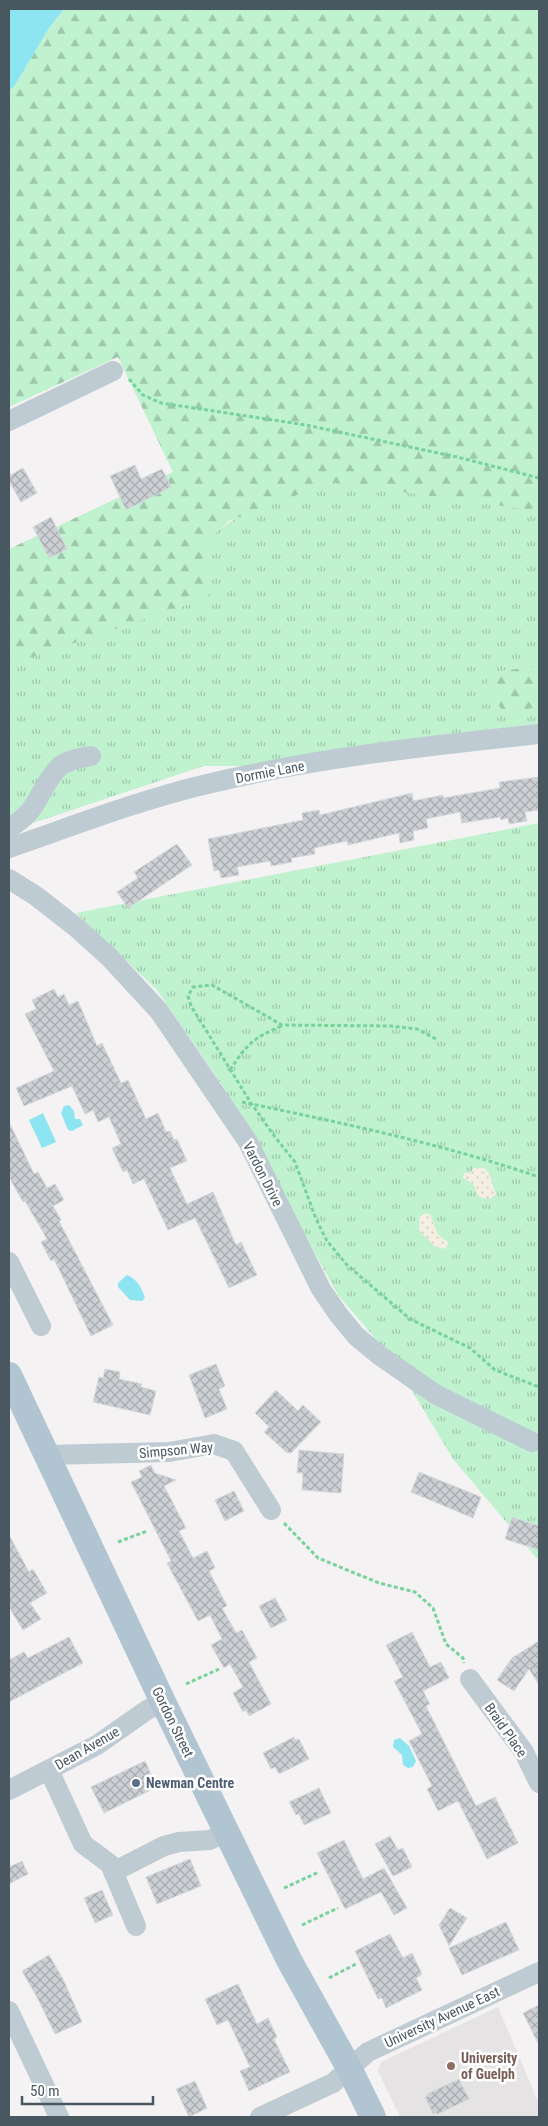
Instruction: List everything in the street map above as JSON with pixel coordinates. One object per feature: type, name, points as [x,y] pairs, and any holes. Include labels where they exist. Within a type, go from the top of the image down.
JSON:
[{"type":"main road","name":"Gordon Street","points":[[9,1376],[163,1702],[289,1960],[349,2068],[373,2117]]},
{"type":"street","points":[[9,421],[113,371]]},
{"type":"street","name":"Dormie Lane","points":[[9,848],[202,785],[295,766],[385,752],[539,734]]},
{"type":"street","points":[[9,828],[23,821],[58,768],[74,760],[91,756]]},
{"type":"street","name":"Vardon Drive","points":[[9,879],[36,896],[77,928],[135,983],[159,1010],[248,1142],[321,1289],[356,1336],[379,1355],[435,1394],[532,1442]]},
{"type":"street","points":[[9,1262],[41,1326]]},
{"type":"street","name":"Simpson Way","points":[[47,1455],[169,1452],[214,1444],[234,1451],[271,1510]]},
{"type":"street","name":"Braid Place","points":[[470,1679],[524,1752],[539,1783]]},
{"type":"street","name":"Dean Avenue","points":[[9,1790],[97,1745],[147,1710],[163,1702]]},
{"type":"street","points":[[48,1770],[83,1844],[110,1864],[136,1926]]},
{"type":"street","points":[[113,1872],[164,1846],[179,1842],[210,1840],[227,1831]]},
{"type":"street","name":"University Avenue East","points":[[260,2117],[332,2083],[374,2050],[539,1972]]},
{"type":"street","points":[[9,2011],[59,2117]]},
{"type":"path","points":[[113,371],[126,375],[143,395],[161,403],[306,425],[458,457],[539,478]]},
{"type":"path","points":[[282,1025],[212,985],[193,987],[188,996],[191,1006],[251,1104],[295,1162],[326,1241],[347,1265],[410,1319],[470,1348],[495,1370],[539,1386]]},
{"type":"path","points":[[230,1070],[242,1052],[255,1038],[282,1025],[390,1026],[417,1029],[436,1039]]},
{"type":"path","points":[[216,1096],[361,1127],[499,1163],[539,1177]]},
{"type":"path","points":[[271,1510],[318,1558],[379,1583],[415,1592],[433,1608],[446,1644],[463,1658],[470,1679]]},
{"type":"path","points":[[118,1542],[147,1531]]},
{"type":"path","points":[[186,1684],[219,1669]]},
{"type":"path","points":[[284,1888],[319,1872]]},
{"type":"path","points":[[302,1926],[338,1908]]},
{"type":"path","points":[[329,1978],[356,1964]]},
{"type":"shaded area","name":"University of Guelph","points":[[498,2007],[537,2099],[539,2099],[539,2117],[400,2117],[378,2071],[381,2062]]},
{"type":"green space","points":[[64,9],[539,9],[539,511],[331,482],[229,521],[207,541],[210,597],[9,665],[9,549],[173,472],[118,357],[9,407],[9,91],[15,85],[49,28]]},
{"type":"green space","points":[[350,445],[539,478],[539,728],[296,766],[204,766],[9,831],[9,658],[207,537]]},
{"type":"green space","points":[[539,666],[539,707],[503,713],[487,682],[491,672]]},
{"type":"green space","points":[[539,823],[539,1561],[453,1459],[393,1359],[338,1295],[222,1085],[157,990],[76,913]]},
{"type":"sand","points":[[474,1168],[484,1168],[489,1173],[496,1194],[492,1198],[480,1197],[473,1183],[463,1178],[464,1173],[470,1173]]},
{"type":"sand","points":[[427,1213],[431,1216],[438,1235],[448,1242],[446,1249],[434,1246],[419,1230],[420,1216]]},
{"type":"water","points":[[9,9],[64,9],[49,28],[15,85],[9,91]]},
{"type":"water","points":[[69,1105],[74,1111],[75,1119],[80,1119],[83,1125],[72,1131],[68,1130],[61,1113],[64,1106]]},
{"type":"water","points":[[43,1113],[56,1142],[42,1148],[29,1120]]},
{"type":"water","points":[[127,1275],[134,1279],[141,1287],[145,1298],[142,1301],[130,1300],[118,1287],[118,1283]]},
{"type":"water","points":[[400,1738],[409,1746],[416,1761],[413,1767],[408,1768],[403,1765],[402,1755],[393,1747],[394,1740]]},
{"type":"building","points":[[135,465],[141,479],[162,469],[171,487],[126,510],[110,476]]},
{"type":"building","points":[[23,468],[37,493],[21,502],[9,481],[9,476]]},
{"type":"building","points":[[51,517],[67,549],[49,558],[33,527]]},
{"type":"building","points":[[539,777],[539,810],[525,812],[527,821],[509,824],[508,818],[501,820],[500,817],[462,823],[460,812],[426,819],[428,828],[413,831],[414,840],[400,843],[399,833],[348,845],[347,841],[314,848],[315,854],[291,858],[292,862],[271,866],[270,861],[237,867],[239,875],[221,878],[219,870],[214,871],[208,839],[303,820],[302,813],[319,810],[320,815],[412,793],[413,801],[443,795],[443,798],[500,788],[499,782]]},
{"type":"building","points":[[177,844],[192,865],[128,908],[117,892],[138,878],[134,872]]},
{"type":"building","points":[[54,989],[58,997],[64,994],[69,1005],[78,1001],[97,1046],[102,1043],[121,1083],[128,1080],[146,1119],[158,1113],[166,1132],[170,1131],[174,1140],[177,1139],[187,1161],[170,1168],[187,1204],[213,1192],[236,1245],[241,1242],[257,1275],[229,1288],[195,1218],[168,1230],[144,1179],[133,1184],[127,1170],[123,1172],[112,1148],[121,1144],[109,1117],[98,1122],[93,1110],[85,1114],[72,1086],[24,1106],[16,1088],[54,1071],[25,1014],[36,1009],[32,1000]]},
{"type":"building","points":[[9,1122],[34,1174],[38,1172],[47,1188],[55,1184],[64,1200],[53,1206],[113,1325],[91,1336],[54,1259],[51,1261],[41,1242],[47,1239],[9,1177]]},
{"type":"building","points":[[216,1364],[225,1386],[219,1389],[227,1409],[205,1418],[189,1375]]},
{"type":"building","points":[[105,1369],[120,1372],[119,1379],[142,1384],[141,1387],[156,1391],[150,1415],[93,1402],[99,1377],[103,1378]]},
{"type":"building","points":[[276,1390],[298,1411],[303,1405],[321,1422],[291,1453],[286,1452],[264,1432],[269,1427],[255,1413]]},
{"type":"building","points":[[299,1450],[344,1454],[341,1493],[302,1490],[303,1473],[297,1473]]},
{"type":"building","points":[[151,1465],[155,1473],[176,1480],[164,1486],[186,1528],[179,1531],[193,1558],[207,1551],[215,1568],[209,1571],[227,1606],[222,1608],[236,1633],[242,1630],[257,1658],[249,1662],[271,1704],[249,1716],[246,1710],[243,1712],[233,1693],[243,1687],[230,1664],[224,1668],[211,1645],[222,1639],[210,1615],[198,1621],[167,1563],[171,1561],[131,1482],[142,1477],[139,1471]]},
{"type":"building","points":[[419,1472],[481,1497],[473,1518],[411,1492]]},
{"type":"building","points":[[234,1491],[244,1511],[225,1521],[215,1500]]},
{"type":"building","points":[[512,1517],[539,1526],[539,1550],[505,1539]]},
{"type":"building","points":[[9,1535],[29,1572],[33,1569],[47,1593],[30,1603],[41,1619],[23,1630],[9,1607]]},
{"type":"building","points":[[275,1598],[287,1620],[271,1628],[259,1606]]},
{"type":"building","points":[[412,1632],[430,1667],[441,1662],[449,1678],[423,1691],[430,1704],[426,1706],[476,1806],[495,1797],[518,1843],[487,1859],[458,1801],[438,1811],[427,1789],[432,1786],[409,1741],[422,1734],[394,1681],[403,1677],[386,1645]]},
{"type":"building","points":[[69,1637],[83,1663],[9,1702],[9,1660],[24,1652],[28,1658]]},
{"type":"building","points":[[539,1641],[539,1685],[529,1669],[514,1691],[497,1680],[512,1658]]},
{"type":"building","points":[[294,1737],[295,1740],[299,1739],[309,1759],[279,1774],[275,1767],[271,1769],[263,1753]]},
{"type":"building","points":[[145,1761],[157,1787],[104,1813],[91,1787]]},
{"type":"building","points":[[319,1788],[331,1813],[304,1825],[299,1814],[296,1815],[289,1802]]},
{"type":"building","points":[[390,1836],[398,1850],[403,1848],[412,1867],[393,1876],[375,1844]]},
{"type":"building","points":[[344,1840],[363,1879],[384,1868],[407,1908],[394,1915],[381,1892],[345,1909],[317,1853]]},
{"type":"building","points":[[190,1859],[201,1886],[157,1904],[146,1877]]},
{"type":"building","points":[[22,1861],[28,1874],[9,1884],[9,1867]]},
{"type":"building","points":[[102,1890],[113,1915],[95,1923],[84,1898]]},
{"type":"building","points":[[450,1908],[467,1918],[449,1946],[439,1925]]},
{"type":"building","points":[[506,1922],[519,1950],[462,1975],[449,1948]]},
{"type":"building","points":[[390,1934],[403,1958],[412,1953],[422,1974],[416,1978],[422,1990],[386,2008],[382,1998],[378,1999],[355,1951]]},
{"type":"building","points":[[49,1955],[63,1979],[82,2022],[55,2034],[22,1971]]},
{"type":"building","points":[[238,1984],[257,2024],[268,2018],[277,2037],[274,2039],[290,2072],[249,2091],[240,2071],[250,2067],[228,2020],[217,2025],[205,1999]]},
{"type":"building","points":[[539,2005],[539,2045],[523,2013]]},
{"type":"building","points":[[459,2079],[469,2099],[438,2114],[433,2114],[425,2097],[428,2096],[427,2094]]},
{"type":"building","points":[[195,2081],[207,2108],[189,2117],[176,2089]]},
{"type":"place","name":"Newman Centre","points":[[136,1783]]},
{"type":"place","name":"University of Guelph","points":[[451,2066]]}]
